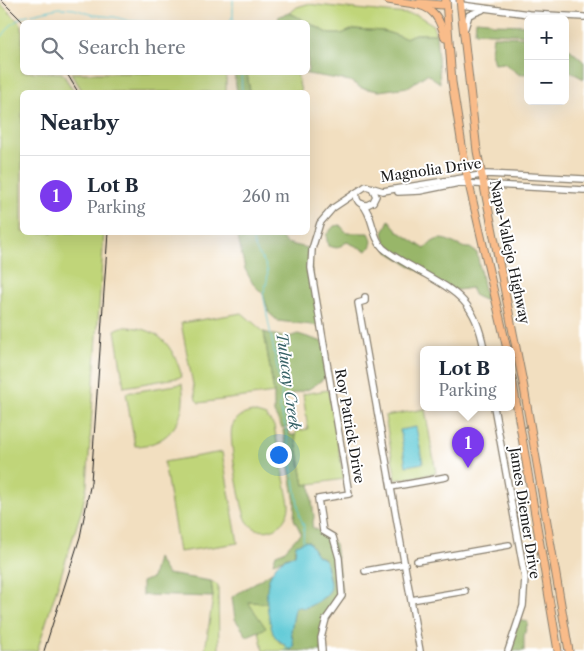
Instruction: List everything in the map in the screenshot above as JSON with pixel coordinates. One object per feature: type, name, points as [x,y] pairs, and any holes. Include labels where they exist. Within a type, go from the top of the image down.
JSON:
[{"type":"main road","points":[[388,0],[442,5],[445,1],[460,3]]},
{"type":"main road","points":[[388,0],[419,5],[434,12],[442,27],[450,61]]},
{"type":"main road","name":"Napa-Vallejo Highway","points":[[445,1],[450,61],[468,180],[506,346]]},
{"type":"main road","name":"Napa-Vallejo Highway","points":[[460,3],[483,184],[521,369],[569,651]]},
{"type":"main road","points":[[515,396],[558,651]]},
{"type":"street","points":[[460,3],[488,9],[584,17]]},
{"type":"street","points":[[465,45],[468,16],[472,12],[488,9]]},
{"type":"street","name":"Magnolia Drive","points":[[360,203],[369,205],[385,194],[420,191],[459,183],[482,175],[584,179]]},
{"type":"street","points":[[511,176],[511,186]]},
{"type":"street","name":"Magnolia Drive","points":[[357,192],[364,186],[383,191],[468,180],[483,184],[584,190]]},
{"type":"street","name":"Magnolia Drive","points":[[372,188],[375,192],[374,201]]},
{"type":"street","points":[[357,192],[374,235],[384,249],[445,286],[465,302],[478,323],[483,346]]},
{"type":"street","name":"Roy Patrick Drive","points":[[322,651],[321,638],[326,619],[342,596],[342,583],[333,536],[323,531],[318,500],[349,494],[314,292],[311,264],[317,229],[325,215],[336,205],[357,192]]},
{"type":"street","points":[[336,205],[349,201],[360,203]]},
{"type":"street","points":[[370,221],[370,211],[374,201]]},
{"type":"street","points":[[365,297],[365,301],[358,303],[420,651]]},
{"type":"street","name":"James Diemer Drive","points":[[495,411],[525,584],[523,606],[508,651]]},
{"type":"street","points":[[391,488],[446,477]]},
{"type":"street","points":[[417,561],[508,545]]},
{"type":"street","points":[[365,571],[405,564]]},
{"type":"street","points":[[411,600],[465,591]]},
{"type":"green space","points":[[0,3],[20,23],[20,75],[63,75],[73,90],[20,90],[20,235],[104,235],[87,485],[82,509],[37,651],[0,651]]},
{"type":"green space","points":[[307,4],[417,15],[432,24],[436,34],[415,34],[405,38],[383,31],[354,29],[341,34],[330,34],[310,24],[310,20],[303,20],[290,13],[297,7]]},
{"type":"green space","points":[[290,13],[303,20],[278,20],[279,16]]},
{"type":"green space","points":[[476,20],[488,21],[492,24],[524,25],[524,35],[475,32]]},
{"type":"green space","points":[[310,23],[330,34],[341,34],[354,29],[383,31],[405,38],[415,34],[436,34],[440,83],[427,74],[408,87],[379,91],[361,88],[350,81],[310,74]]},
{"type":"green space","points":[[493,36],[524,37],[524,74],[520,75],[504,63],[494,64],[491,52]]},
{"type":"green space","points":[[569,49],[584,62],[584,79],[569,71]]},
{"type":"green space","points":[[72,75],[226,75],[226,90],[82,90]]},
{"type":"green space","points":[[234,75],[247,75],[250,90],[237,90]]},
{"type":"green space","points":[[247,75],[297,75],[301,90],[250,90]]},
{"type":"green space","points":[[389,220],[398,231],[425,249],[438,239],[443,239],[470,248],[477,253],[486,301],[475,296],[471,288],[452,291],[388,252],[383,233]]},
{"type":"green space","points":[[340,225],[347,233],[369,233],[372,242],[367,251],[347,242],[337,248],[328,246],[326,235],[334,226]]},
{"type":"green space","points":[[237,235],[281,235],[286,243],[312,249],[311,268],[320,326],[278,321],[269,313],[263,294],[253,284],[245,269]]},
{"type":"green space","points":[[242,313],[264,332],[274,393],[199,403],[196,400],[181,323]]},
{"type":"green space","points":[[121,327],[145,330],[162,339],[174,355],[182,377],[124,387],[115,330]]},
{"type":"green space","points":[[264,332],[286,338],[298,334],[323,342],[329,375],[309,389],[292,394],[286,400],[285,408],[289,426],[282,428],[274,413],[274,393]]},
{"type":"green space","points":[[182,384],[182,407],[174,427],[158,441],[148,445],[135,446],[126,393]]},
{"type":"green space","points":[[328,390],[344,479],[304,485],[295,435],[297,431],[308,429],[303,394]]},
{"type":"green space","points":[[420,410],[425,411],[436,473],[396,480],[385,416]]},
{"type":"green space","points":[[253,412],[266,416],[274,426],[289,504],[285,519],[274,529],[267,531],[253,527],[244,515],[233,458],[232,427],[240,416]]},
{"type":"green space","points":[[283,430],[289,430],[290,435],[295,435],[304,485],[310,484],[314,517],[312,527],[328,536],[335,544],[342,596],[326,619],[322,651],[285,651],[287,646],[294,646],[291,631],[295,608],[299,606],[308,607],[326,596],[330,581],[325,559],[317,555],[309,542],[305,541],[295,548],[295,554],[273,563],[276,554],[284,551],[301,533],[294,519],[295,503]]},
{"type":"green space","points":[[222,452],[238,543],[179,552],[164,462]]},
{"type":"green space","points":[[157,558],[167,574],[211,581],[213,597],[142,595],[142,582],[152,578]]},
{"type":"green space","points":[[272,572],[268,582],[267,603],[248,602],[266,628],[247,636],[235,619],[232,597]]},
{"type":"green space","points":[[211,581],[218,585],[219,651],[205,651],[213,597]]},
{"type":"green space","points":[[247,602],[267,603],[274,634],[281,644],[287,646],[285,651],[263,651],[259,631],[265,628]]},
{"type":"green space","points":[[519,620],[528,622],[524,636],[524,651],[508,651]]},
{"type":"water","points":[[416,427],[423,463],[406,466],[400,430]]},
{"type":"water","points":[[305,541],[309,542],[317,555],[325,560],[331,588],[324,597],[314,604],[295,608],[291,631],[294,647],[290,650],[273,633],[267,603],[268,584],[270,575],[275,568],[283,560],[295,554],[296,545]]},
{"type":"waterway","name":"Tulucay Creek","points":[[230,20],[233,16],[233,0]]},
{"type":"waterway","name":"Tulucay Creek","points":[[0,39],[11,25],[23,16],[59,8],[74,9],[94,15],[126,20]]},
{"type":"waterway","name":"Tulucay Creek","points":[[241,75],[242,90]]},
{"type":"waterway","name":"Tulucay Creek","points":[[252,235],[253,242],[268,273],[263,294],[282,392],[280,408],[286,429],[300,517],[304,526],[303,541]]},
{"type":"waterway","name":"Tulucay Creek","points":[[285,651],[287,646]]},
{"type":"railway","points":[[1,0],[21,20]]},
{"type":"railway","points":[[68,75],[77,90]]},
{"type":"railway","points":[[44,651],[80,537],[91,482],[108,235]]},
{"type":"place","name":"Lot B","points":[[468,468]]}]
